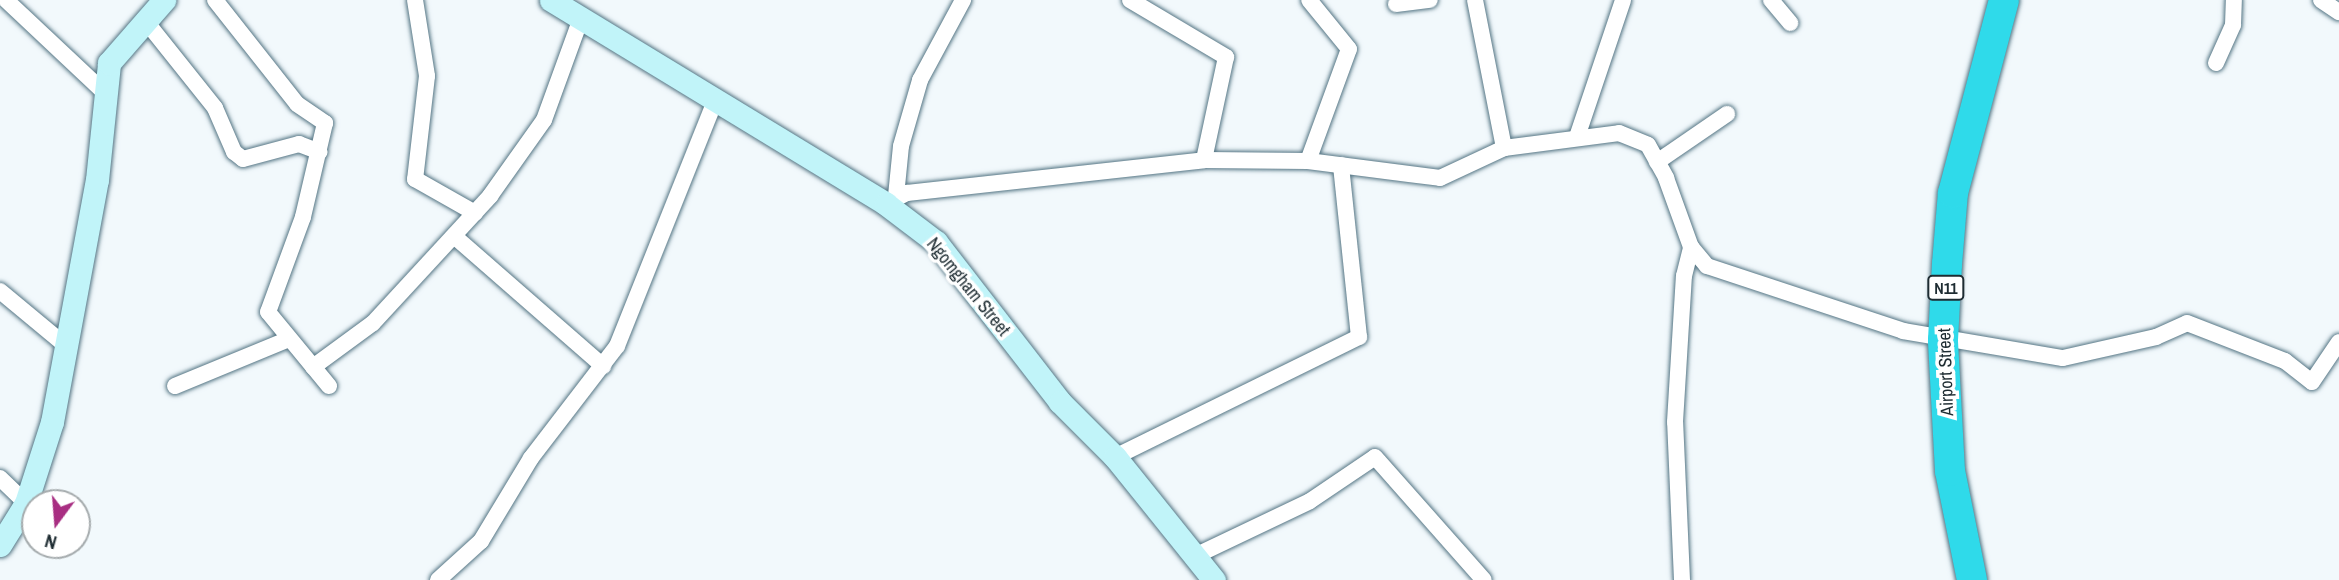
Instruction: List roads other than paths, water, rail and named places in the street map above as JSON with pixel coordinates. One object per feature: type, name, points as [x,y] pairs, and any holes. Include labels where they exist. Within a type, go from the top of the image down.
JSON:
[{"type":"highway","name":"Airport Street","points":[[1972,580],[1950,471],[1943,340],[1953,192],[2004,0]]},
{"type":"main road","points":[[30,489],[52,422],[97,180],[103,90],[113,57],[144,19],[164,0]]},
{"type":"main road","name":"Ngomgham Street","points":[[551,0],[580,21],[714,104],[891,200],[936,242],[1060,402],[1115,457],[1197,555],[1214,580]]},
{"type":"main road","points":[[0,545],[21,511]]},
{"type":"street","points":[[6,0],[103,90]]},
{"type":"street","points":[[215,0],[297,104],[325,123],[320,152],[268,312],[329,386]]},
{"type":"street","points":[[415,0],[427,76],[415,179],[475,213]]},
{"type":"street","points":[[963,0],[920,80],[901,146],[891,200],[1204,160],[1308,161],[1440,178],[1504,148],[1578,134],[1633,136],[1648,145],[1691,247],[1707,266],[1943,340],[2063,358],[2156,337],[2188,323],[2285,361],[2312,382],[2339,342]]},
{"type":"street","points":[[1130,0],[1226,57],[1204,160]]},
{"type":"street","points":[[1308,161],[1349,49],[1309,0]]},
{"type":"street","points":[[1396,4],[1430,0]]},
{"type":"street","points":[[1475,0],[1504,148]]},
{"type":"street","points":[[1578,134],[1623,0]]},
{"type":"street","points":[[1771,0],[1790,23]]},
{"type":"street","points":[[2216,63],[2233,24],[2234,0]]},
{"type":"street","points":[[2321,0],[2339,12]]},
{"type":"street","points":[[144,19],[215,107],[243,159],[299,144],[320,152]]},
{"type":"street","points":[[313,367],[373,324],[475,213],[544,120],[580,21]]},
{"type":"street","points":[[438,580],[481,541],[531,458],[603,366],[634,309],[714,104]]},
{"type":"street","points":[[1657,162],[1727,114]]},
{"type":"street","points":[[1115,457],[1359,337],[1341,164]]},
{"type":"street","points":[[454,236],[603,366]]},
{"type":"street","points":[[1682,580],[1675,422],[1684,276],[1691,247]]},
{"type":"street","points":[[0,290],[65,345]]},
{"type":"street","points":[[175,386],[289,339]]},
{"type":"street","points":[[1197,555],[1310,501],[1375,457],[1484,580]]},
{"type":"street","points":[[0,478],[21,498]]}]
